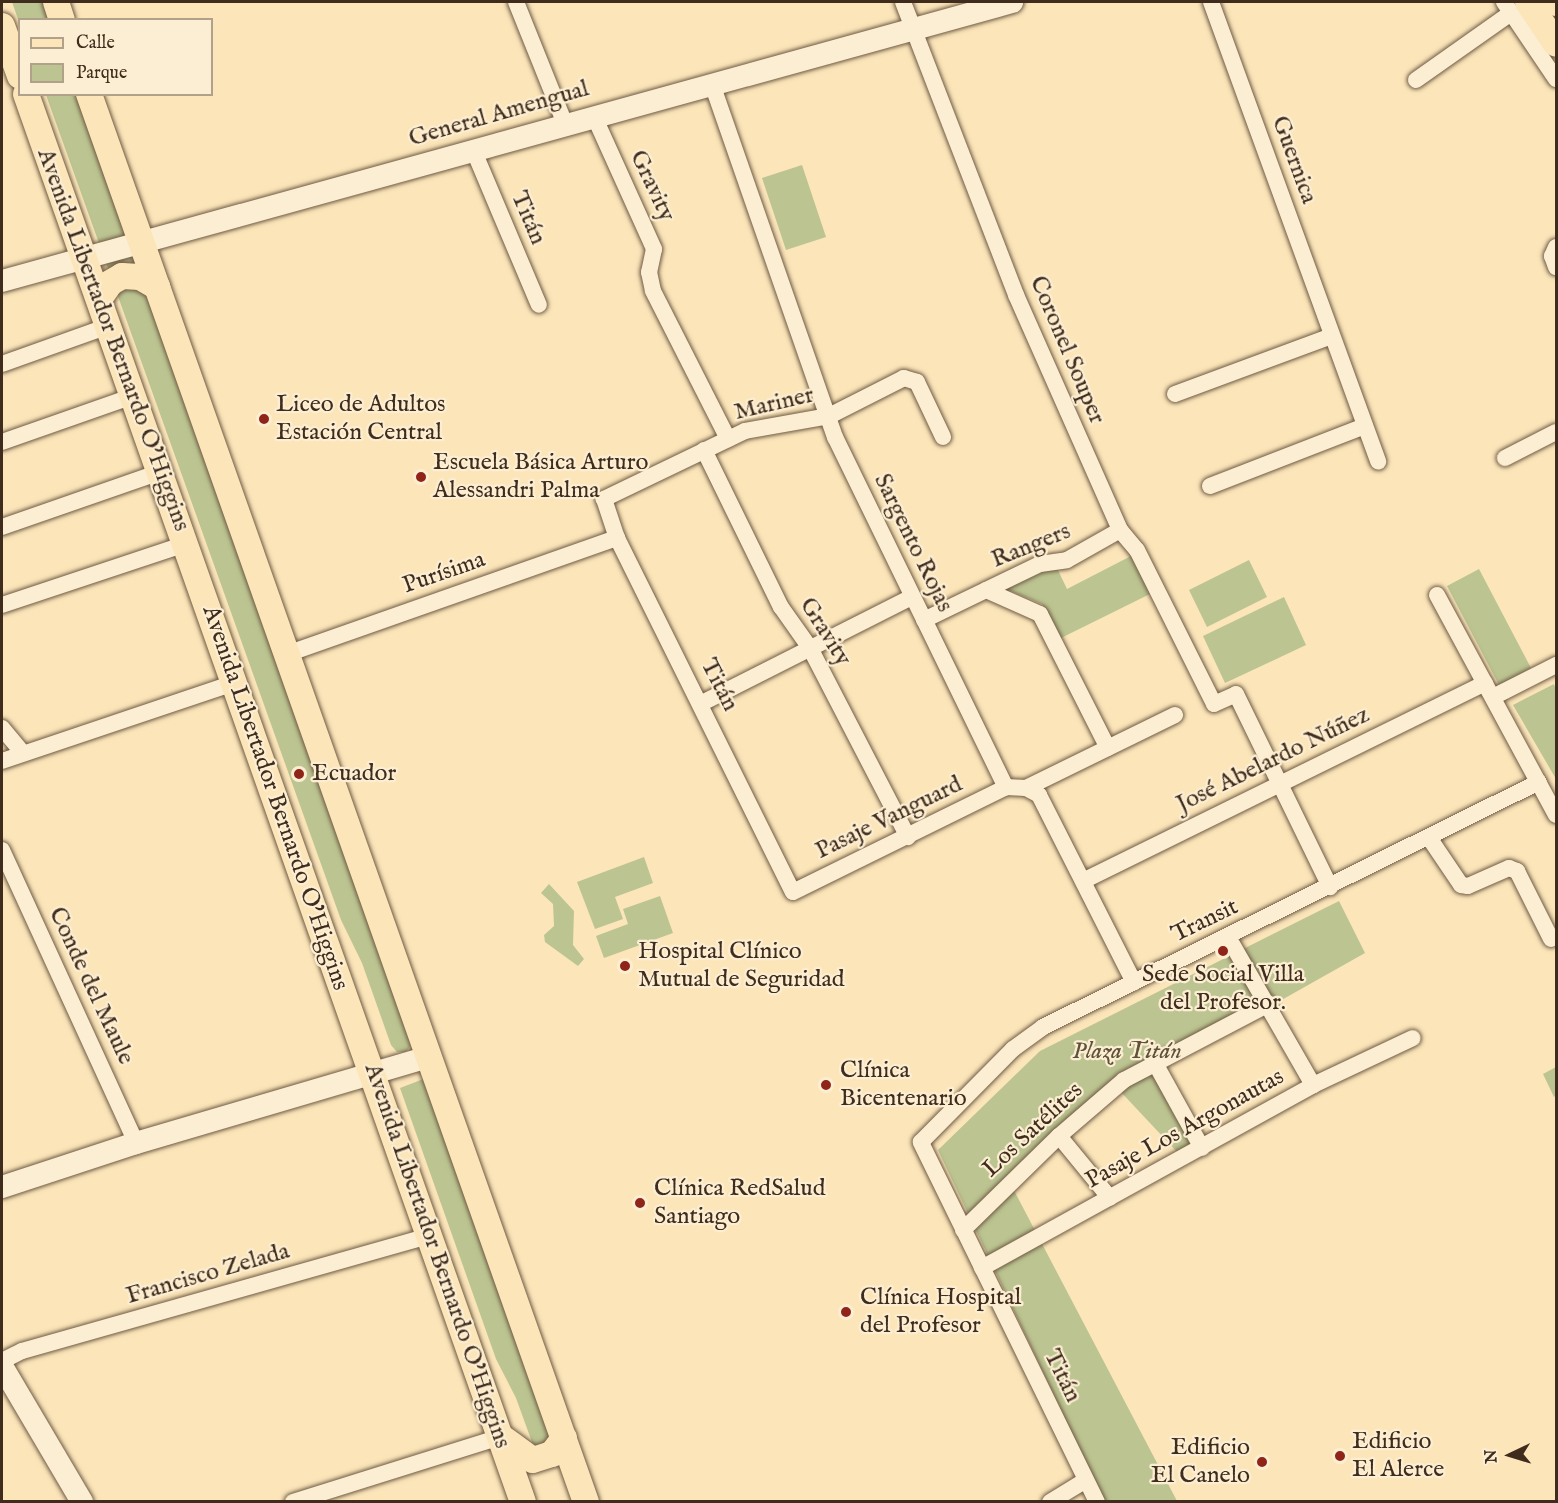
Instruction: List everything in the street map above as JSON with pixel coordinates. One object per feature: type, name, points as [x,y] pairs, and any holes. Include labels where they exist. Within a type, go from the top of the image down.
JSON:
[{"type":"main road","points":[[1514,5],[1557,44]]},
{"type":"main road","points":[[2,26],[18,70]]},
{"type":"main road","name":"Avenida Libertador Bernardo O'Higgins","points":[[27,96],[523,1502]]},
{"type":"main road","points":[[90,96],[586,1502]]},
{"type":"main road","points":[[99,299],[111,283],[123,276],[140,277],[157,287]]},
{"type":"main road","points":[[500,1437],[533,1460],[552,1454],[564,1438]]},
{"type":"street","points":[[516,2],[565,124]]},
{"type":"street","name":"Coronel Souper","points":[[903,2],[1016,295],[1120,530],[1137,550],[1214,704],[1236,694],[1279,784]]},
{"type":"street","name":"General Amengual","points":[[2,281],[473,149],[1012,2]]},
{"type":"street","name":"Guernica","points":[[1210,2],[1378,462]]},
{"type":"street","points":[[1416,80],[1514,5],[1557,79]]},
{"type":"street","name":"Sargento Rojas","points":[[712,84],[829,416],[912,597],[1006,787]]},
{"type":"street","name":"Gravity","points":[[594,116],[653,245],[649,273],[653,291],[728,439]]},
{"type":"street","name":"Titán","points":[[473,149],[538,305]]},
{"type":"street","points":[[1557,247],[1552,256],[1557,267]]},
{"type":"street","points":[[2,364],[108,326]]},
{"type":"street","points":[[1175,394],[1332,336]]},
{"type":"street","name":"Mariner","points":[[603,499],[745,431],[829,416],[904,378],[913,379],[920,386],[943,437]]},
{"type":"street","points":[[2,442],[133,396]]},
{"type":"street","points":[[1210,486],[1365,426]]},
{"type":"street","points":[[1505,458],[1557,432]]},
{"type":"street","name":"Gravity","points":[[704,450],[781,607],[810,648],[908,837]]},
{"type":"street","points":[[2,527],[160,472]]},
{"type":"street","name":"Titán","points":[[603,499],[617,538],[702,703],[793,892]]},
{"type":"street","name":"Rangers","points":[[924,620],[1040,564],[1067,560],[1120,530]]},
{"type":"street","name":"Purísima","points":[[287,654],[617,538]]},
{"type":"street","points":[[2,605],[185,544]]},
{"type":"street","points":[[986,590],[1040,614],[1108,748]]},
{"type":"street","points":[[1437,594],[1557,815]]},
{"type":"street","points":[[702,703],[912,597]]},
{"type":"street","name":"José Abelardo Núñez","points":[[1083,881],[1279,784],[1489,690],[1557,665]]},
{"type":"street","points":[[2,761],[234,683]]},
{"type":"street","points":[[1026,788],[1176,715]]},
{"type":"street","points":[[2,728],[23,753]]},
{"type":"street","name":"Transit","points":[[921,1142],[1033,1033],[1430,839],[1539,782]]},
{"type":"street","points":[[1279,784],[1330,888]]},
{"type":"street","points":[[1006,787],[1026,788],[1039,795],[1134,982]]},
{"type":"street","name":"Pasaje Vanguard","points":[[793,892],[1006,787]]},
{"type":"street","points":[[1430,839],[1461,885],[1468,886],[1509,868],[1517,871],[1551,939]]},
{"type":"street","name":"Conde del Maule","points":[[2,850],[136,1143]]},
{"type":"street","points":[[1228,937],[1269,1004],[1313,1085]]},
{"type":"street","name":"Los Satélites","points":[[963,1230],[1059,1136],[1124,1080],[1269,1004]]},
{"type":"street","name":"Pasaje Los Argonautas","points":[[982,1268],[1313,1085],[1413,1038]]},
{"type":"street","points":[[2,1187],[136,1143],[429,1057]]},
{"type":"street","points":[[1155,1063],[1202,1148]]},
{"type":"street","points":[[1059,1136],[1110,1198]]},
{"type":"street","name":"Titán","points":[[921,1142],[1097,1502]]},
{"type":"street","name":"Francisco Zelada","points":[[2,1361],[22,1351],[429,1236]]},
{"type":"street","points":[[2,1366],[82,1502]]},
{"type":"street","points":[[292,1502],[500,1437]]},
{"type":"street","points":[[1050,1502],[1086,1480]]},
{"type":"green space","points":[[12,2],[49,2],[55,18],[18,18]]},
{"type":"green space","points":[[46,96],[82,96],[412,1044],[406,1052],[397,1052],[391,1045],[362,963],[341,920]]},
{"type":"green space","points":[[802,165],[826,237],[786,250],[762,178]]},
{"type":"green space","points":[[1131,556],[1152,593],[1059,639],[1042,604],[1006,589],[1056,566],[1067,589]]},
{"type":"green space","points":[[1249,560],[1267,597],[1207,627],[1189,590]]},
{"type":"green space","points":[[1479,569],[1531,668],[1499,685],[1447,586]]},
{"type":"green space","points":[[1284,597],[1306,645],[1225,683],[1203,636]]},
{"type":"green space","points":[[1554,684],[1556,690],[1556,779],[1513,705]]},
{"type":"green space","points":[[644,857],[653,883],[615,897],[623,919],[595,929],[577,882]]},
{"type":"green space","points":[[549,884],[574,911],[573,945],[584,959],[578,966],[545,942],[544,935],[554,926],[553,904],[541,893]]},
{"type":"green space","points":[[660,896],[673,933],[604,958],[596,936],[628,924],[623,909]]},
{"type":"green space","name":"Plaza Titán","points":[[1339,901],[1365,953],[1163,1067],[1206,1141],[1180,1155],[1119,1090],[1008,1179],[1177,1501],[1104,1501],[938,1150],[1040,1051]]},
{"type":"green space","points":[[1556,1067],[1556,1095],[1554,1097],[1543,1074]]},
{"type":"green space","points":[[426,1078],[556,1440],[547,1452],[533,1445],[516,1398],[496,1359],[400,1088]]},
{"type":"place","name":"Liceo de Adultos Estación Central","points":[[264,419]]},
{"type":"place","name":"Escuela Básica Arturo Alessandri Palma","points":[[421,477]]},
{"type":"place","name":"Ecuador","points":[[299,774]]},
{"type":"place","name":"Sede Social Villa del Profesor.","points":[[1223,951]]},
{"type":"place","name":"Hospital Clínico Mutual de Seguridad","points":[[625,966]]},
{"type":"place","name":"Clínica Bicentenario","points":[[826,1085]]},
{"type":"place","name":"Clínica RedSalud Santiago","points":[[640,1203]]},
{"type":"place","name":"Clínica Hospital del Profesor","points":[[846,1312]]},
{"type":"place","name":"Edificio El Alerce","points":[[1340,1456]]},
{"type":"place","name":"Edificio El Canelo","points":[[1262,1462]]}]
